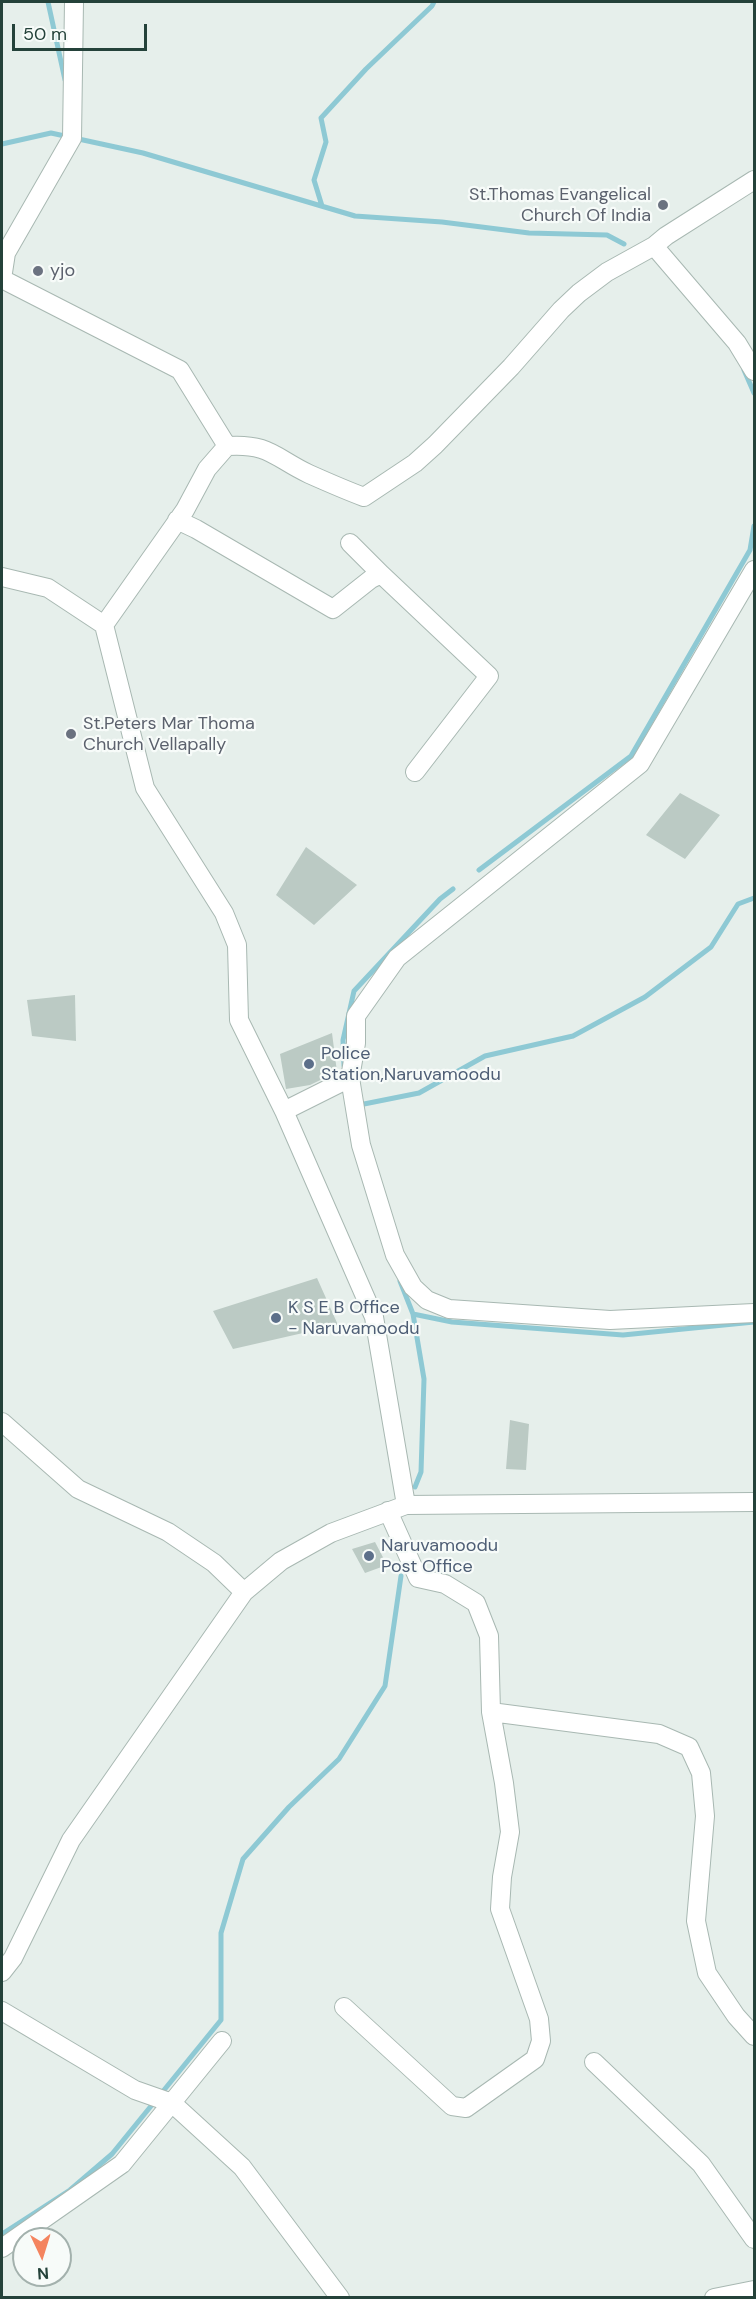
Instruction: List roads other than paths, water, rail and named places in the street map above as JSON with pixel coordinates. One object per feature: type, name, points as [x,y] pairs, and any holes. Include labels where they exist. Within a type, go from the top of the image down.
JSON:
[{"type":"street","points":[[74,2],[72,138],[6,254],[2,279],[180,370],[227,446]]},
{"type":"street","points":[[104,625],[177,520],[207,469],[227,446],[243,445],[268,450],[306,472],[364,497],[415,463],[435,445],[579,293],[607,272],[654,246],[754,180]]},
{"type":"street","points":[[654,246],[737,343],[754,371]]},
{"type":"street","points":[[177,520],[196,528],[333,609],[371,579],[381,574]]},
{"type":"street","points":[[350,543],[489,676],[415,772]]},
{"type":"street","points":[[754,570],[640,764],[397,958],[356,1016],[352,1086],[361,1145],[395,1255],[413,1287],[427,1300],[450,1309],[610,1320],[754,1313]]},
{"type":"street","points":[[2,577],[48,588],[104,625],[145,788],[224,913],[237,945],[239,1020],[284,1111],[374,1317],[405,1504]]},
{"type":"street","points":[[284,1111],[352,1086]]},
{"type":"street","points":[[2,1422],[78,1489],[168,1532],[214,1563],[244,1592]]},
{"type":"street","points":[[5,1961],[71,1840],[244,1592],[281,1561],[331,1533],[405,1504],[754,1502]]},
{"type":"street","points":[[344,2007],[452,2106],[466,2108],[535,2059],[541,2041],[539,2019],[500,1909],[502,1877],[510,1832],[491,1712],[489,1636],[476,1603],[445,1584],[418,1578],[388,1511]]},
{"type":"street","points":[[491,1712],[659,1734],[689,1747],[701,1773],[705,1816],[696,1921],[708,1973],[736,2016],[754,2036]]},
{"type":"street","points":[[2,2012],[135,2090],[171,2103],[242,2167],[340,2298]]},
{"type":"street","points":[[2,2248],[122,2164],[222,2041]]},
{"type":"street","points":[[594,2062],[701,2164],[754,2239]]},
{"type":"street","points":[[714,2298],[754,2290]]},
{"type":"waterway","points":[[48,2],[65,80]]},
{"type":"waterway","points":[[322,206],[314,180],[326,142],[321,118],[366,69],[434,2]]},
{"type":"waterway","points":[[2,144],[51,133],[143,153],[355,216],[442,222],[529,233],[607,235],[624,244]]},
{"type":"waterway","points":[[744,370],[754,393]]},
{"type":"waterway","points":[[479,870],[631,756],[750,550],[754,526]]},
{"type":"waterway","points":[[344,1066],[343,1040],[354,991],[440,899],[453,889]]},
{"type":"waterway","points":[[359,1105],[419,1093],[485,1056],[573,1036],[645,997],[711,947],[738,904],[754,898]]},
{"type":"waterway","points":[[400,1281],[413,1314],[452,1322],[623,1335],[754,1322]]},
{"type":"waterway","points":[[413,1314],[424,1379],[421,1472],[415,1487]]},
{"type":"waterway","points":[[2,2234],[70,2190],[112,2154],[221,2020],[221,1933],[243,1859],[289,1807],[339,1759],[385,1686],[401,1576]]},
{"type":"place","name":"St.Thomas Evangelical Church Of India","points":[[663,205]]},
{"type":"place","name":"yjo","points":[[38,271]]},
{"type":"place","name":"St.Peters Mar Thoma Church Vellapally","points":[[71,734]]},
{"type":"place","name":"Police Station,Naruvamoodu","points":[[309,1064]]},
{"type":"place","name":"K S E B Office - Naruvamoodu","points":[[276,1318]]},
{"type":"place","name":"Naruvamoodu Post Office","points":[[369,1556]]}]
